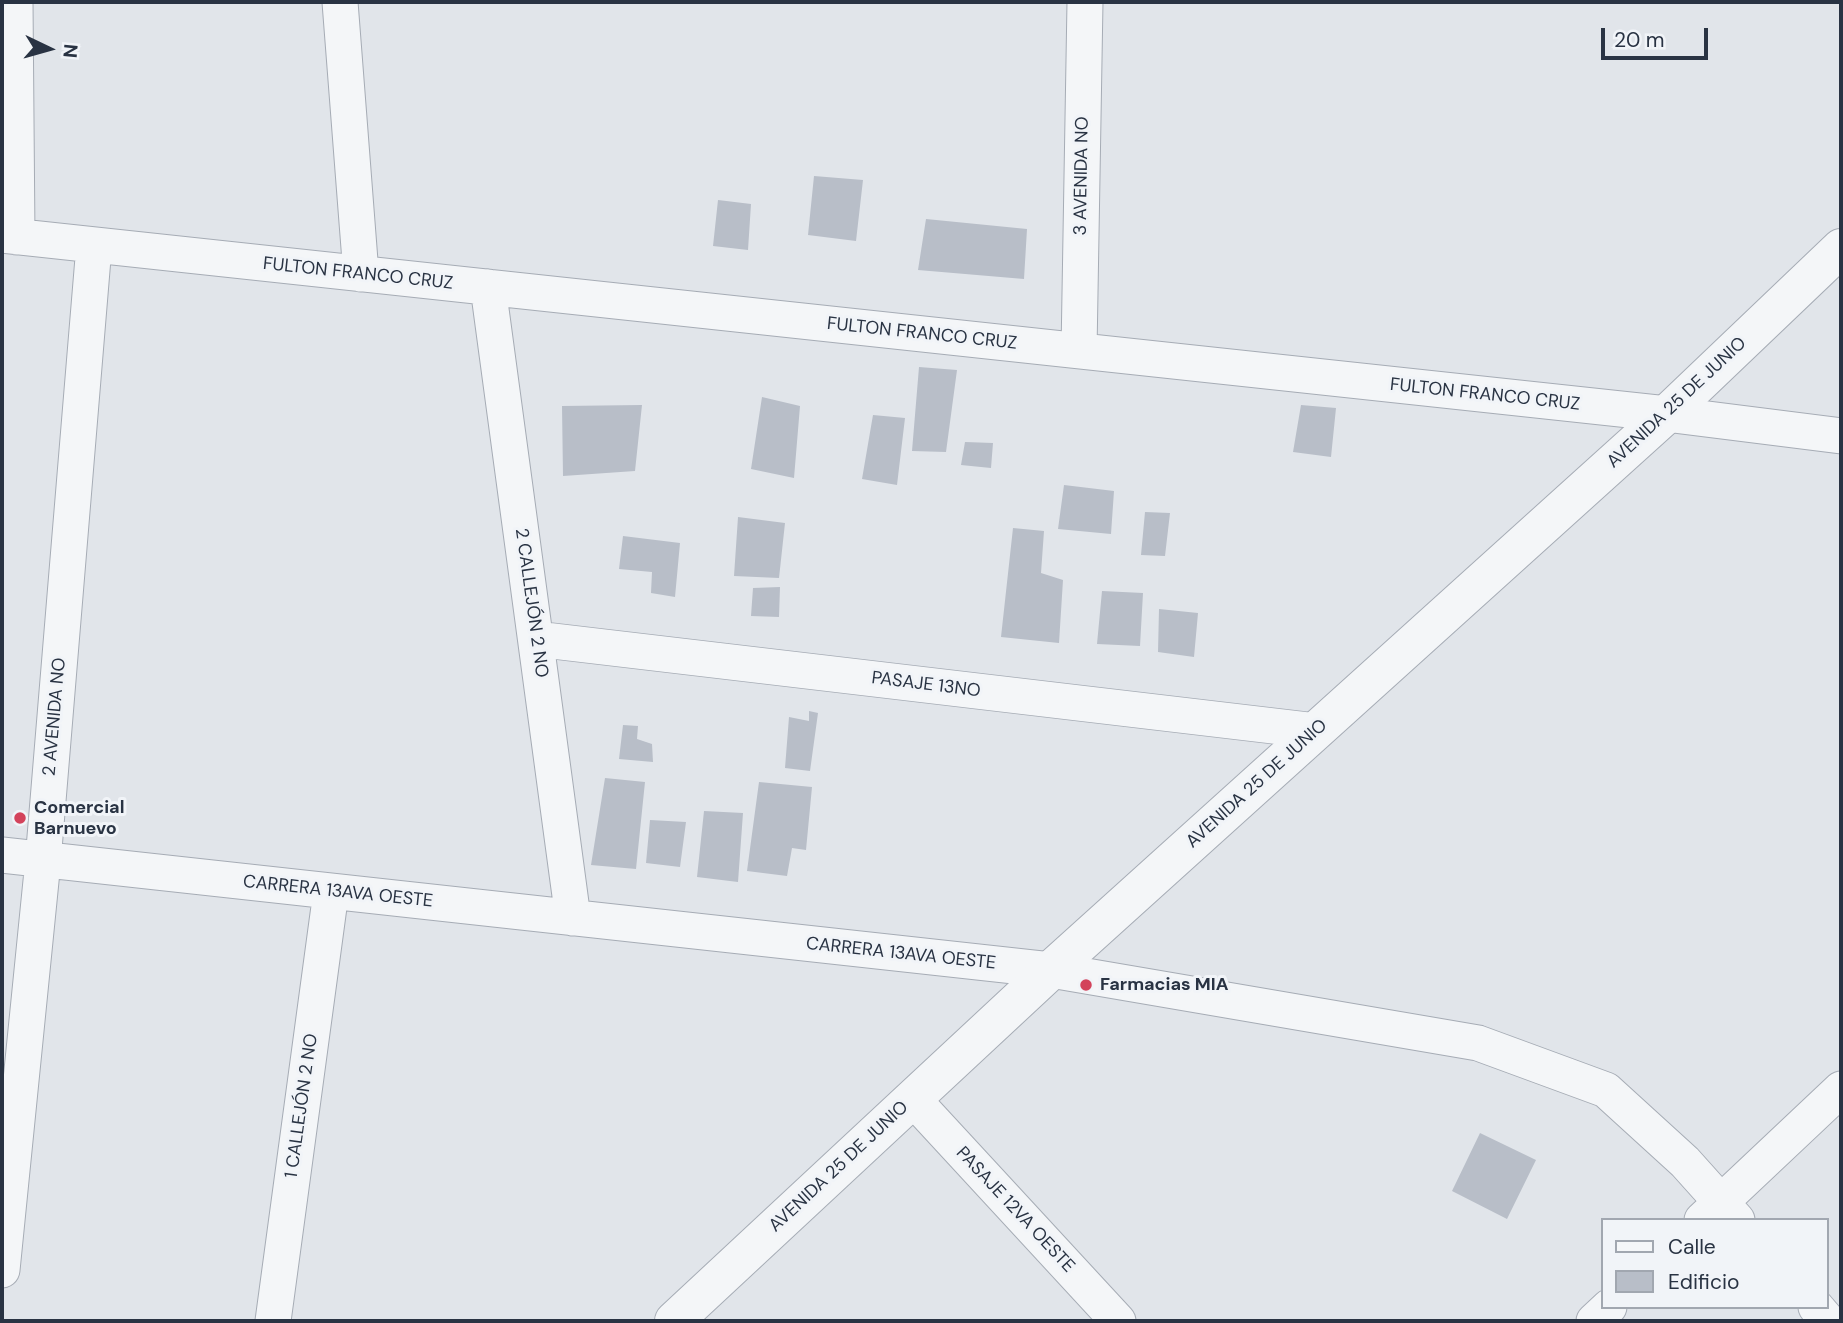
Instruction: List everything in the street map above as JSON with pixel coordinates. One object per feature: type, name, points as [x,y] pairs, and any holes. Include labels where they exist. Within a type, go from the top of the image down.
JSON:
[{"type":"street","points":[[10,236],[15,2]]},
{"type":"street","points":[[340,2],[362,274]]},
{"type":"street","name":"3 AVENIDA NO","points":[[1079,351],[1086,2]]},
{"type":"street","name":"FULTON FRANCO CRUZ","points":[[10,236],[1667,414],[1841,436]]},
{"type":"street","name":"2 AVENIDA NO","points":[[2,1270],[43,860],[94,246]]},
{"type":"street","name":"AVENIDA 25 DE JUNIO","points":[[674,1321],[1051,970],[1667,414],[1841,248]]},
{"type":"street","name":"2 CALLEJÓN 2 NO","points":[[488,287],[573,918]]},
{"type":"street","name":"PASAJE 13NO","points":[[536,639],[1316,731]]},
{"type":"street","name":"CARRERA 13AVA OESTE","points":[[2,855],[1051,970],[1478,1043],[1606,1090],[1685,1162],[1720,1214]]},
{"type":"street","name":"1 CALLEJÓN 2 NO","points":[[273,1321],[331,892]]},
{"type":"street","points":[[1720,1214],[1841,1089]]},
{"type":"street","name":"PASAJE 12VA OESTE","points":[[913,1099],[1118,1321]]},
{"type":"street","points":[[1594,1321],[1607,1309]]},
{"type":"building","points":[[814,176],[863,180],[856,241],[808,235]]},
{"type":"building","points":[[718,200],[751,204],[748,250],[713,246]]},
{"type":"building","points":[[926,219],[1027,229],[1024,279],[918,270]]},
{"type":"building","points":[[919,367],[957,370],[946,452],[912,451]]},
{"type":"building","points":[[762,397],[800,406],[794,478],[751,469]]},
{"type":"building","points":[[642,405],[635,471],[563,476],[562,406]]},
{"type":"building","points":[[1301,405],[1336,408],[1331,457],[1293,452]]},
{"type":"building","points":[[873,415],[905,418],[897,485],[862,479]]},
{"type":"building","points":[[965,442],[993,443],[991,468],[961,465]]},
{"type":"building","points":[[1064,485],[1114,491],[1111,534],[1058,529]]},
{"type":"building","points":[[1145,512],[1170,513],[1165,556],[1141,555]]},
{"type":"building","points":[[738,517],[785,523],[779,578],[734,576]]},
{"type":"building","points":[[1013,528],[1044,531],[1041,573],[1063,580],[1059,643],[1001,637]]},
{"type":"building","points":[[623,536],[680,543],[675,597],[651,593],[652,572],[619,569]]},
{"type":"building","points":[[780,587],[779,617],[751,616],[753,588]]},
{"type":"building","points":[[1102,591],[1143,593],[1140,646],[1097,644]]},
{"type":"building","points":[[1159,609],[1198,613],[1194,657],[1158,652]]},
{"type":"building","points":[[809,711],[818,713],[810,771],[785,768],[789,717],[809,721]]},
{"type":"building","points":[[623,725],[638,726],[637,739],[652,744],[653,762],[619,759]]},
{"type":"building","points":[[605,778],[645,782],[636,869],[591,865]]},
{"type":"building","points":[[759,782],[812,787],[806,850],[792,848],[787,876],[747,871]]},
{"type":"building","points":[[704,811],[743,813],[738,882],[697,877]]},
{"type":"building","points":[[650,820],[686,822],[680,867],[646,863]]},
{"type":"building","points":[[1480,1133],[1536,1160],[1507,1219],[1452,1191]]},
{"type":"place","name":"Comercial Barnuevo","points":[[20,818]]},
{"type":"place","name":"Farmacias MIA","points":[[1086,985]]}]
